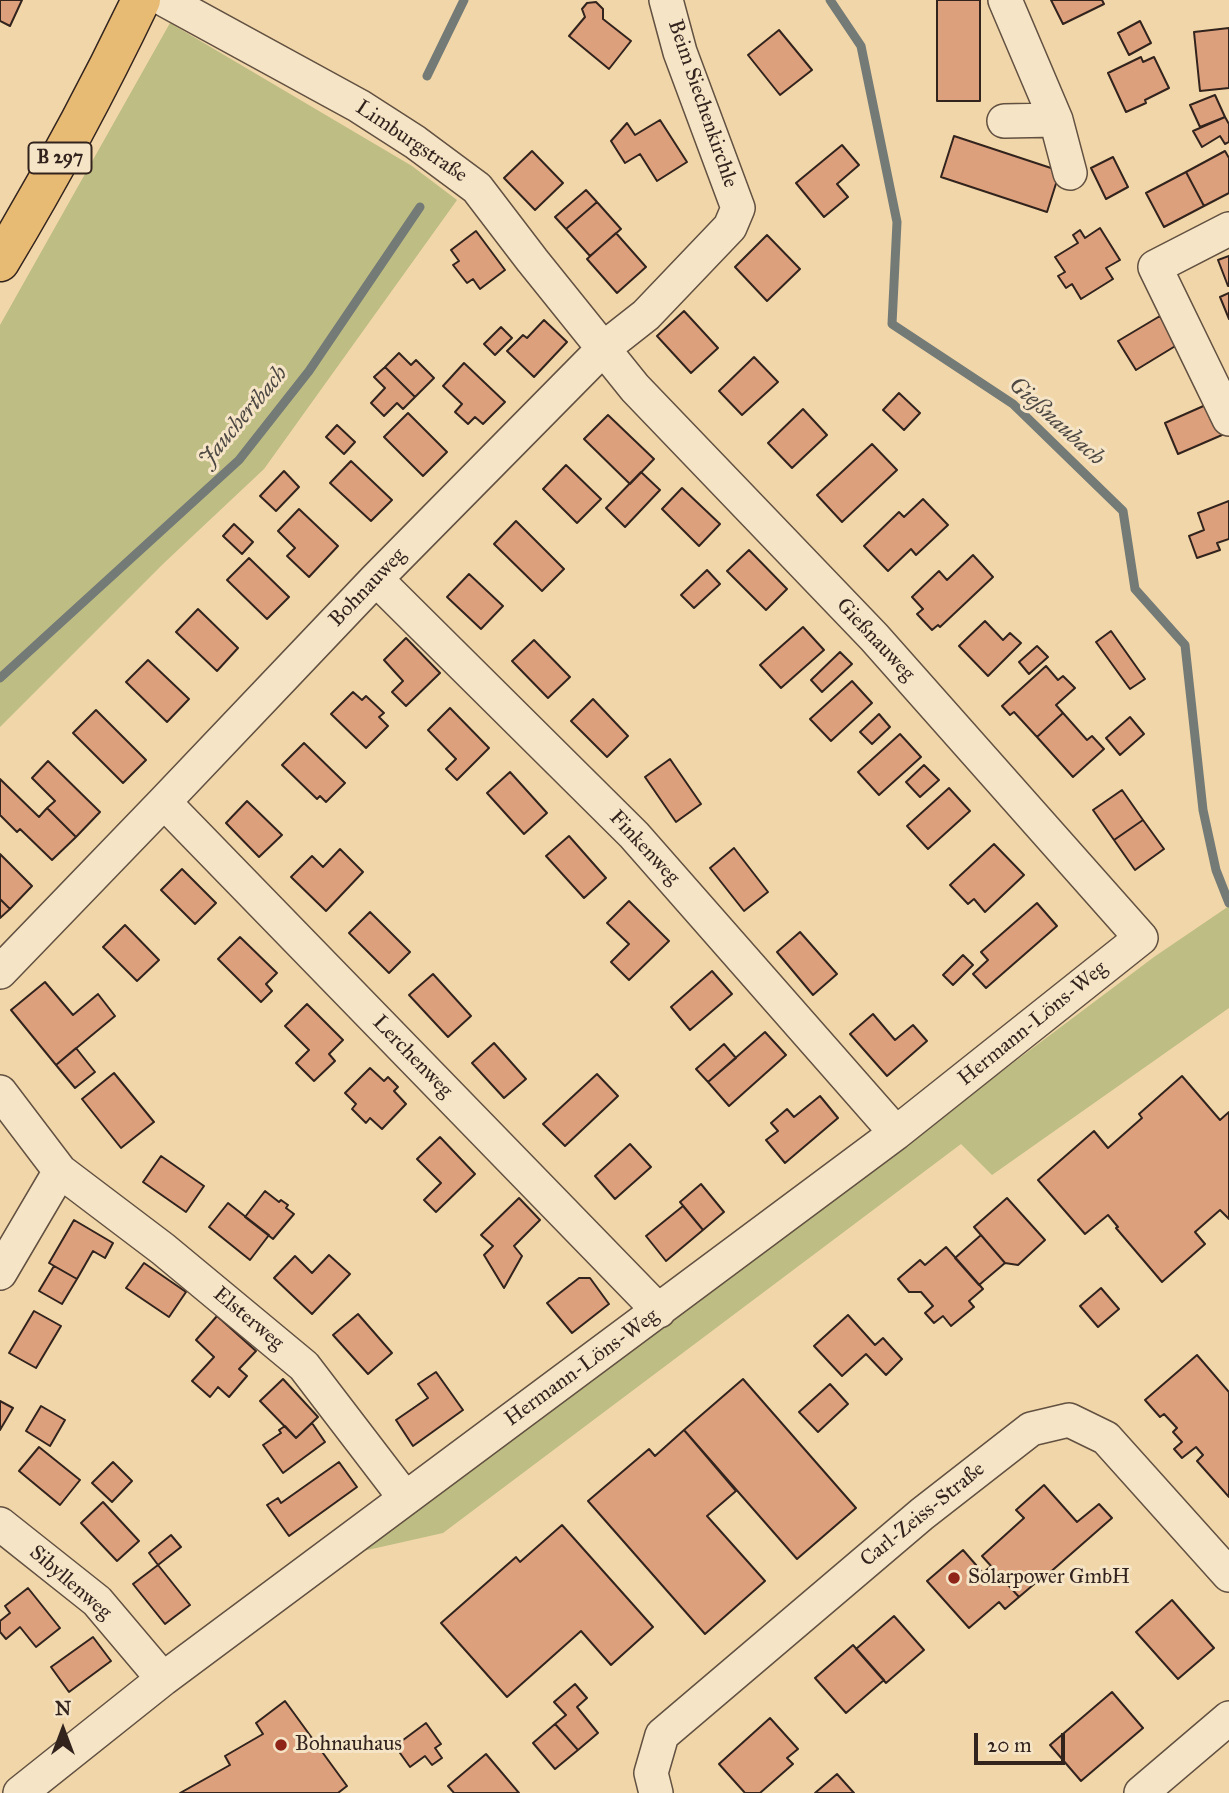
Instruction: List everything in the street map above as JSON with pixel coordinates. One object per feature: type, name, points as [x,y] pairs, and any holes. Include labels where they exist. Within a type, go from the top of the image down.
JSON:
[{"type":"main road","name":"B 297","points":[[0,261],[59,161],[141,0]]},
{"type":"street","name":"Limburgstraße","points":[[165,0],[359,106],[415,142],[477,188],[604,348]]},
{"type":"street","name":"Beim Siechenkirchle","points":[[666,0],[680,52],[738,208]]},
{"type":"street","points":[[1005,0],[1056,120],[1070,173]]},
{"type":"street","points":[[1004,121],[1056,120]]},
{"type":"street","name":"Bohnauweg","points":[[0,972],[376,579],[604,348],[646,315],[730,227],[738,208]]},
{"type":"street","points":[[1229,229],[1156,267],[1229,419]]},
{"type":"street","name":"Gießnauweg","points":[[604,348],[635,388],[874,637],[1141,938]]},
{"type":"street","name":"Finkenweg","points":[[376,579],[634,835],[896,1133]]},
{"type":"street","name":"Lerchenweg","points":[[164,802],[659,1311]]},
{"type":"street","name":"Hermann-Löns-Weg","points":[[20,1793],[163,1679],[896,1133],[1141,938]]},
{"type":"street","points":[[0,1093],[60,1171],[0,1273]]},
{"type":"street","name":"Elsterweg","points":[[60,1171],[163,1248],[304,1366],[405,1498]]},
{"type":"street","name":"Carl-Zeiss-Straße","points":[[656,1793],[651,1773],[662,1735],[922,1514],[1031,1429],[1069,1420],[1106,1438],[1229,1575]]},
{"type":"street","name":"Sibyllenweg","points":[[0,1524],[97,1601],[163,1679]]},
{"type":"street","points":[[1141,1793],[1229,1718]]},
{"type":"shaded area","points":[[170,23],[412,166],[457,200],[264,469],[164,563],[0,727],[0,325]]},
{"type":"shaded area","points":[[1229,906],[1229,1008],[992,1175],[961,1144],[443,1533],[363,1551],[1154,957]]},
{"type":"building","points":[[0,0],[22,0],[10,26],[0,21]]},
{"type":"building","points":[[937,0],[980,0],[980,101],[937,101]]},
{"type":"building","points":[[1051,0],[1102,0],[1104,4],[1063,24]]},
{"type":"building","points":[[596,2],[603,9],[603,19],[631,41],[609,69],[569,36],[585,17],[582,9],[587,3]]},
{"type":"building","points":[[1140,21],[1151,43],[1129,55],[1118,33]]},
{"type":"building","points":[[1229,28],[1229,88],[1200,91],[1194,32]]},
{"type":"building","points":[[779,30],[812,70],[780,95],[748,55]]},
{"type":"building","points":[[1141,57],[1143,62],[1154,57],[1169,88],[1126,112],[1108,73]]},
{"type":"building","points":[[1215,95],[1225,117],[1200,127],[1190,105]]},
{"type":"building","points":[[1225,117],[1229,124],[1229,142],[1225,144],[1220,136],[1202,147],[1193,131]]},
{"type":"building","points":[[660,120],[687,162],[657,181],[640,154],[625,163],[611,141],[627,123],[635,135]]},
{"type":"building","points":[[954,136],[1060,171],[1047,212],[941,177]]},
{"type":"building","points":[[842,145],[859,165],[837,184],[848,197],[824,217],[796,183]]},
{"type":"building","points":[[532,151],[563,183],[535,210],[504,178]]},
{"type":"building","points":[[1225,151],[1229,158],[1229,193],[1204,206],[1186,172]]},
{"type":"building","points":[[1113,157],[1128,187],[1106,199],[1091,168]]},
{"type":"building","points":[[1186,172],[1204,206],[1164,227],[1146,193]]},
{"type":"building","points":[[586,190],[597,202],[566,229],[555,217]]},
{"type":"building","points":[[597,202],[621,229],[590,256],[566,229]]},
{"type":"building","points":[[1100,228],[1120,260],[1106,268],[1113,279],[1081,299],[1072,284],[1066,288],[1058,276],[1065,272],[1055,257],[1078,243],[1073,235],[1080,230],[1085,238]]},
{"type":"building","points":[[476,231],[505,270],[480,289],[473,279],[467,283],[453,265],[459,261],[451,250]]},
{"type":"building","points":[[616,233],[646,267],[617,293],[587,259]]},
{"type":"building","points":[[767,235],[800,269],[767,301],[735,267]]},
{"type":"building","points":[[1229,256],[1229,286],[1228,286],[1218,260]]},
{"type":"building","points":[[1229,293],[1229,319],[1220,297]]},
{"type":"building","points":[[684,311],[718,348],[691,373],[657,336]]},
{"type":"building","points":[[1160,316],[1177,345],[1136,370],[1118,341]]},
{"type":"building","points":[[544,320],[567,342],[534,377],[507,351],[523,335],[527,338]]},
{"type":"building","points":[[501,327],[512,338],[495,355],[484,344]]},
{"type":"building","points":[[399,353],[411,365],[416,360],[434,378],[415,397],[385,367]]},
{"type":"building","points":[[754,357],[778,382],[742,415],[719,391]]},
{"type":"building","points":[[464,363],[505,402],[483,424],[475,417],[468,424],[455,412],[462,404],[443,386]]},
{"type":"building","points":[[385,367],[415,397],[403,409],[397,403],[384,416],[371,403],[385,388],[374,377]]},
{"type":"building","points":[[899,393],[920,413],[904,430],[883,410]]},
{"type":"building","points":[[1208,404],[1222,435],[1178,454],[1165,423]]},
{"type":"building","points":[[803,409],[827,435],[792,468],[768,443]]},
{"type":"building","points":[[408,413],[447,452],[423,476],[384,437]]},
{"type":"building","points":[[608,415],[654,459],[630,484],[584,439]]},
{"type":"building","points":[[337,425],[355,442],[344,454],[326,437]]},
{"type":"building","points":[[872,444],[897,470],[842,522],[817,495]]},
{"type":"building","points":[[351,461],[392,500],[371,521],[330,483]]},
{"type":"building","points":[[566,465],[601,499],[577,523],[543,489]]},
{"type":"building","points":[[284,471],[299,487],[276,511],[260,496]]},
{"type":"building","points":[[641,472],[660,490],[625,527],[606,508]]},
{"type":"building","points":[[682,488],[720,524],[699,546],[662,509]]},
{"type":"building","points":[[923,499],[948,525],[916,555],[911,549],[888,571],[864,546],[899,512],[904,517]]},
{"type":"building","points":[[1229,501],[1229,539],[1217,543],[1220,550],[1197,558],[1189,536],[1204,530],[1198,513]]},
{"type":"building","points":[[299,509],[338,546],[309,577],[287,556],[295,548],[278,531]]},
{"type":"building","points":[[516,521],[564,569],[542,591],[494,544]]},
{"type":"building","points":[[234,524],[253,542],[242,554],[223,536]]},
{"type":"building","points":[[749,550],[787,589],[766,610],[727,571]]},
{"type":"building","points":[[973,555],[993,577],[940,627],[938,625],[932,630],[917,614],[923,609],[912,597],[939,571],[947,580]]},
{"type":"building","points":[[249,558],[289,597],[267,619],[227,580]]},
{"type":"building","points":[[707,570],[720,584],[694,608],[681,595]]},
{"type":"building","points":[[469,574],[503,606],[481,629],[447,597]]},
{"type":"building","points":[[198,609],[238,648],[217,671],[176,632]]},
{"type":"building","points":[[985,621],[1003,640],[1010,633],[1021,643],[988,676],[959,646]]},
{"type":"building","points":[[803,627],[824,650],[781,688],[760,665]]},
{"type":"building","points":[[1111,631],[1145,679],[1130,689],[1096,642]]},
{"type":"building","points":[[406,638],[440,673],[406,706],[392,692],[403,681],[384,660]]},
{"type":"building","points":[[534,640],[570,677],[548,698],[512,661]]},
{"type":"building","points":[[1037,646],[1048,657],[1029,674],[1019,662]]},
{"type":"building","points":[[840,652],[852,664],[822,692],[811,680]]},
{"type":"building","points":[[148,660],[189,699],[167,722],[126,682]]},
{"type":"building","points":[[1046,666],[1058,680],[1063,676],[1075,688],[1056,705],[1063,713],[1037,737],[1014,712],[1010,715],[1002,706]]},
{"type":"building","points":[[852,681],[872,703],[831,741],[810,719]]},
{"type":"building","points":[[353,692],[362,700],[366,696],[384,713],[379,717],[388,726],[366,748],[331,714]]},
{"type":"building","points":[[593,699],[628,736],[607,757],[571,721]]},
{"type":"building","points":[[450,708],[489,748],[457,780],[446,769],[456,759],[428,730]]},
{"type":"building","points":[[96,710],[146,760],[123,783],[73,733]]},
{"type":"building","points":[[1063,713],[1087,740],[1092,736],[1104,749],[1073,777],[1037,737]]},
{"type":"building","points":[[879,714],[890,727],[872,744],[860,732]]},
{"type":"building","points":[[1130,717],[1144,734],[1120,755],[1106,738]]},
{"type":"building","points":[[900,734],[921,757],[879,795],[858,772]]},
{"type":"building","points":[[304,743],[345,783],[326,802],[320,796],[317,799],[282,765]]},
{"type":"building","points":[[670,759],[701,804],[676,822],[645,777]]},
{"type":"building","points":[[48,761],[100,812],[76,837],[47,808],[55,801],[32,778]]},
{"type":"building","points":[[924,765],[939,780],[920,797],[906,782]]},
{"type":"building","points":[[510,772],[547,813],[524,834],[487,793]]},
{"type":"building","points":[[0,779],[39,817],[47,808],[76,837],[52,860],[20,829],[17,832],[0,815]]},
{"type":"building","points":[[949,788],[970,811],[928,849],[907,826]]},
{"type":"building","points":[[1122,790],[1143,820],[1114,840],[1093,810]]},
{"type":"building","points":[[247,801],[282,835],[259,857],[226,823]]},
{"type":"building","points":[[1143,820],[1164,849],[1135,870],[1114,840]]},
{"type":"building","points":[[569,836],[606,878],[584,898],[546,856]]},
{"type":"building","points":[[994,844],[1024,875],[985,912],[974,899],[968,904],[950,885]]},
{"type":"building","points":[[734,848],[768,892],[744,911],[710,868]]},
{"type":"building","points":[[340,849],[363,872],[326,911],[291,877],[312,856],[323,867]]},
{"type":"building","points":[[0,854],[32,886],[10,909],[0,899]]},
{"type":"building","points":[[182,869],[216,903],[195,924],[161,890]]},
{"type":"building","points":[[0,899],[10,909],[0,918]]},
{"type":"building","points":[[629,901],[669,941],[629,980],[611,962],[629,944],[607,923]]},
{"type":"building","points":[[1037,903],[1057,926],[986,988],[973,974],[988,960],[981,952]]},
{"type":"building","points":[[370,912],[410,952],[389,973],[349,933]]},
{"type":"building","points":[[125,925],[159,960],[137,981],[103,947]]},
{"type":"building","points":[[800,932],[837,974],[813,995],[777,952]]},
{"type":"building","points":[[240,937],[277,973],[266,984],[272,991],[261,1002],[218,959]]},
{"type":"building","points":[[963,955],[973,965],[953,985],[943,975]]},
{"type":"building","points":[[712,971],[732,994],[690,1030],[671,1007]]},
{"type":"building","points":[[433,974],[471,1016],[448,1037],[409,995]]},
{"type":"building","points":[[45,982],[73,1015],[98,994],[115,1016],[56,1065],[11,1010]]},
{"type":"building","points":[[307,1004],[343,1040],[329,1054],[335,1061],[314,1081],[296,1063],[309,1050],[285,1026]]},
{"type":"building","points":[[873,1014],[895,1040],[913,1025],[927,1041],[887,1076],[850,1034]]},
{"type":"building","points":[[765,1032],[786,1055],[729,1106],[708,1082]]},
{"type":"building","points":[[494,1043],[526,1079],[504,1098],[472,1063]]},
{"type":"building","points":[[724,1044],[736,1058],[708,1082],[696,1069]]},
{"type":"building","points":[[76,1048],[95,1072],[75,1088],[56,1065]]},
{"type":"building","points":[[370,1068],[384,1081],[388,1077],[398,1087],[394,1091],[406,1104],[382,1129],[370,1118],[366,1123],[352,1109],[356,1104],[345,1093]]},
{"type":"building","points":[[114,1073],[154,1122],[121,1148],[82,1099]]},
{"type":"building","points":[[597,1074],[618,1096],[565,1146],[543,1124]]},
{"type":"building","points":[[1182,1076],[1220,1120],[1229,1112],[1229,1219],[1220,1210],[1195,1232],[1205,1244],[1162,1282],[1108,1215],[1085,1234],[1038,1180],[1094,1131],[1108,1148],[1142,1118],[1139,1114]]},
{"type":"building","points":[[820,1096],[838,1118],[785,1163],[766,1140],[778,1131],[771,1123],[787,1109],[794,1117]]},
{"type":"building","points":[[440,1137],[475,1174],[436,1212],[424,1200],[441,1183],[417,1159]]},
{"type":"building","points":[[630,1144],[651,1167],[615,1199],[595,1176]]},
{"type":"building","points":[[161,1156],[204,1186],[186,1212],[143,1182]]},
{"type":"building","points":[[701,1184],[724,1212],[703,1230],[680,1202]]},
{"type":"building","points":[[265,1191],[279,1202],[281,1200],[288,1205],[286,1208],[294,1214],[273,1239],[245,1217]]},
{"type":"building","points":[[519,1198],[540,1220],[514,1246],[522,1256],[504,1288],[484,1255],[493,1246],[481,1235]]},
{"type":"building","points":[[1007,1198],[1045,1240],[1018,1265],[1005,1263],[974,1227]]},
{"type":"building","points":[[228,1203],[269,1235],[250,1260],[209,1227]]},
{"type":"building","points":[[683,1206],[703,1230],[666,1261],[646,1236]]},
{"type":"building","points":[[74,1220],[113,1243],[105,1258],[93,1251],[77,1279],[49,1263]]},
{"type":"building","points":[[981,1235],[1005,1263],[979,1285],[955,1258]]},
{"type":"building","points":[[946,1247],[983,1289],[969,1301],[974,1307],[951,1326],[943,1316],[934,1323],[925,1313],[933,1306],[921,1292],[909,1292],[898,1279],[920,1260],[925,1265]]},
{"type":"building","points":[[329,1255],[350,1274],[312,1314],[274,1278],[295,1256],[312,1273]]},
{"type":"building","points":[[144,1263],[186,1292],[169,1317],[126,1288]]},
{"type":"building","points":[[54,1266],[77,1279],[62,1304],[39,1291]]},
{"type":"building","points":[[579,1278],[590,1278],[609,1304],[572,1333],[547,1303]]},
{"type":"building","points":[[1101,1288],[1119,1309],[1098,1327],[1080,1306]]},
{"type":"building","points":[[34,1311],[61,1326],[36,1368],[9,1353]]},
{"type":"building","points":[[358,1314],[392,1353],[368,1374],[333,1335]]},
{"type":"building","points":[[848,1315],[875,1345],[883,1338],[902,1359],[886,1375],[866,1354],[842,1376],[814,1346]]},
{"type":"building","points":[[217,1316],[256,1351],[239,1369],[247,1376],[229,1397],[218,1387],[210,1397],[192,1381],[214,1357],[196,1340]]},
{"type":"building","points":[[1197,1355],[1229,1392],[1229,1497],[1197,1461],[1203,1455],[1196,1447],[1182,1458],[1174,1449],[1182,1442],[1173,1432],[1177,1428],[1164,1414],[1160,1417],[1145,1400]]},
{"type":"building","points":[[436,1372],[463,1410],[413,1446],[396,1420],[428,1398],[418,1384]]},
{"type":"building","points":[[283,1379],[318,1417],[296,1438],[260,1401]]},
{"type":"building","points":[[743,1379],[856,1508],[797,1559],[684,1430]]},
{"type":"building","points":[[830,1384],[848,1404],[818,1432],[799,1412]]},
{"type":"building","points":[[0,1401],[13,1408],[0,1430]]},
{"type":"building","points":[[41,1406],[65,1420],[50,1446],[26,1431]]},
{"type":"building","points":[[312,1423],[325,1442],[283,1473],[263,1445],[281,1433],[279,1430],[285,1426],[296,1438]]},
{"type":"building","points":[[684,1430],[736,1491],[707,1516],[765,1581],[705,1634],[588,1501],[649,1449],[655,1456]]},
{"type":"building","points":[[39,1447],[80,1480],[60,1505],[19,1471]]},
{"type":"building","points":[[113,1462],[132,1481],[112,1502],[92,1483]]},
{"type":"building","points":[[339,1462],[357,1487],[289,1536],[267,1505],[278,1498],[281,1503]]},
{"type":"building","points":[[1044,1485],[1077,1522],[1099,1504],[1112,1518],[1019,1597],[982,1556],[1024,1518],[1016,1510]]},
{"type":"building","points":[[103,1502],[139,1541],[117,1561],[81,1523]]},
{"type":"building","points":[[562,1525],[653,1627],[611,1665],[581,1631],[507,1697],[441,1623],[516,1557],[520,1562]]},
{"type":"building","points":[[171,1535],[181,1547],[158,1565],[149,1553]]},
{"type":"building","points":[[963,1550],[983,1573],[991,1566],[1019,1597],[1005,1609],[999,1602],[969,1628],[927,1581]]},
{"type":"building","points":[[158,1565],[190,1605],[165,1624],[133,1584]]},
{"type":"building","points":[[28,1588],[60,1628],[36,1647],[20,1627],[6,1639],[0,1632],[0,1621],[10,1613],[5,1606]]},
{"type":"building","points":[[1172,1600],[1214,1648],[1178,1679],[1136,1632]]},
{"type":"building","points":[[894,1616],[924,1650],[886,1683],[856,1649]]},
{"type":"building","points":[[93,1637],[111,1661],[69,1692],[51,1667]]},
{"type":"building","points":[[853,1645],[884,1680],[846,1713],[815,1678]]},
{"type":"building","points":[[575,1684],[587,1698],[577,1707],[598,1733],[578,1750],[555,1724],[566,1715],[554,1702]]},
{"type":"building","points":[[1112,1692],[1143,1728],[1081,1781],[1050,1745]]},
{"type":"building","name":"Bohnauhaus","points":[[285,1701],[347,1786],[338,1793],[180,1793],[230,1765],[225,1756],[263,1734],[256,1723]]},
{"type":"building","points":[[770,1718],[798,1749],[787,1758],[793,1764],[760,1793],[745,1793],[719,1764]]},
{"type":"building","points":[[426,1723],[441,1744],[435,1748],[442,1758],[432,1765],[425,1756],[410,1767],[395,1746]]},
{"type":"building","points":[[555,1724],[578,1750],[555,1769],[533,1743]]},
{"type":"building","points":[[486,1754],[519,1793],[454,1793],[448,1786]]},
{"type":"building","points":[[837,1774],[854,1793],[815,1793]]},
{"type":"waterway","name":"Jauchertbach","points":[[427,76],[464,0]]},
{"type":"waterway","name":"Gießnaubach","points":[[830,0],[861,46],[897,222],[892,324],[1013,404],[1123,511],[1135,589],[1185,645],[1203,810],[1216,870],[1229,903]]},
{"type":"waterway","name":"Jauchertbach","points":[[0,678],[239,460],[309,371],[420,207]]},
{"type":"place","name":"Solarpower GmbH","points":[[954,1578]]},
{"type":"place","name":"Bohnauhaus","points":[[281,1745]]}]
